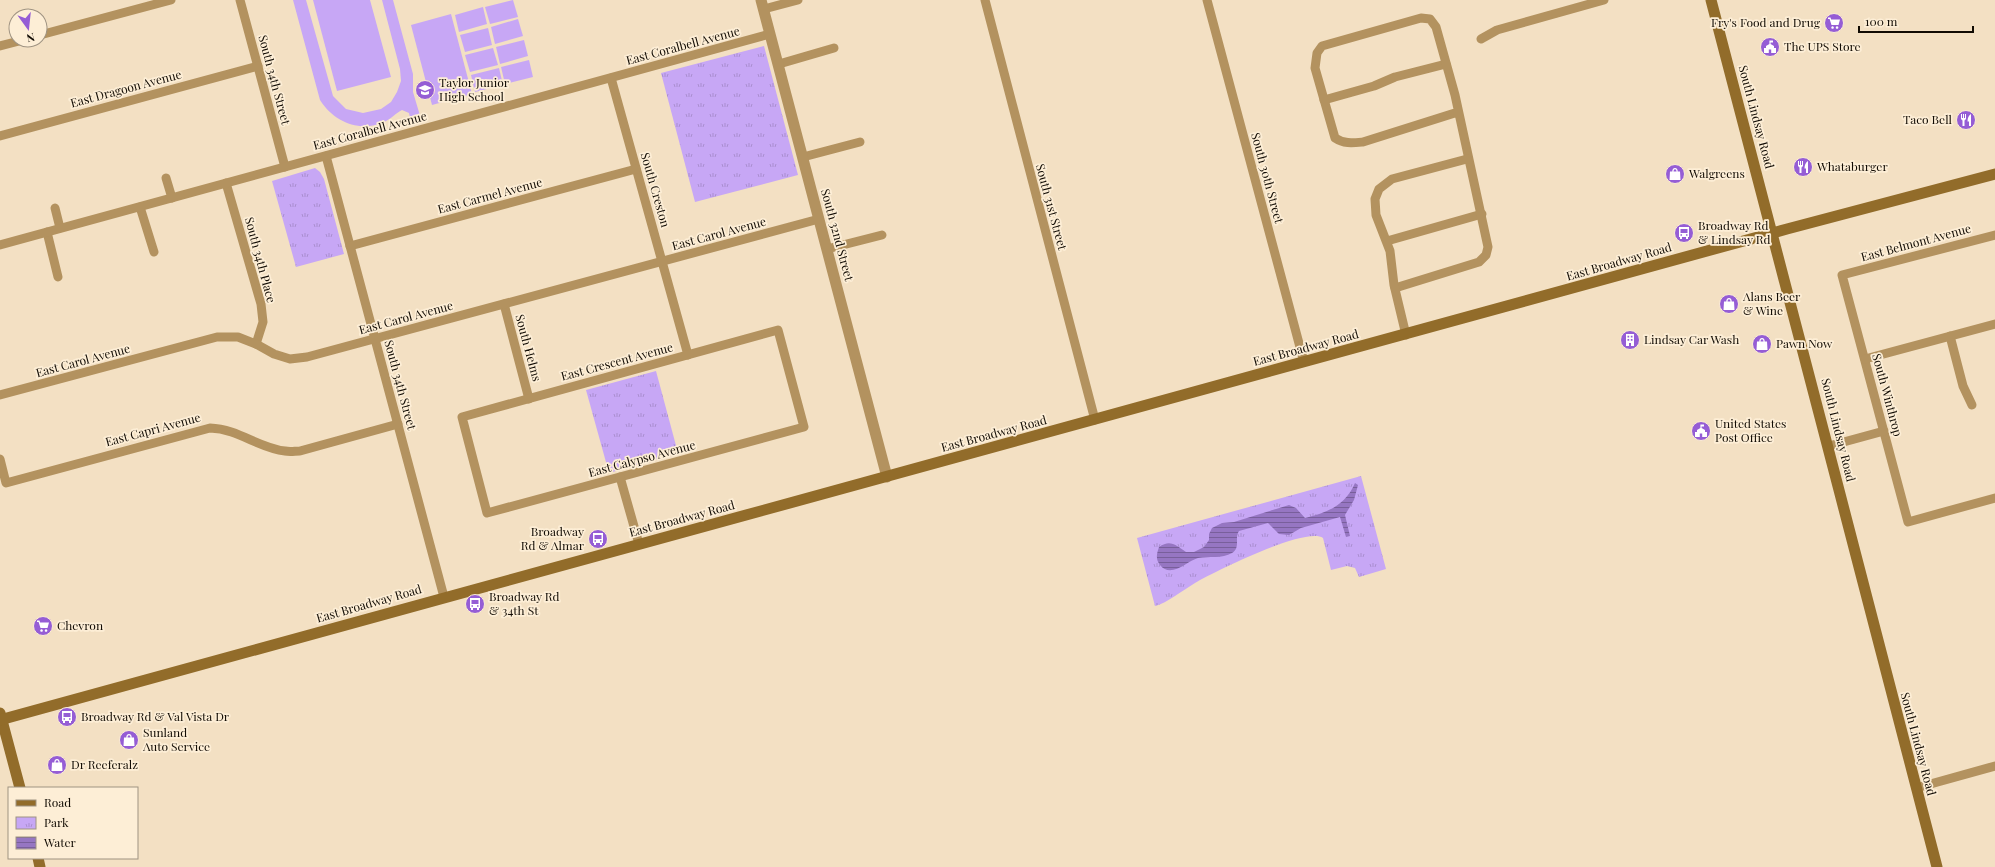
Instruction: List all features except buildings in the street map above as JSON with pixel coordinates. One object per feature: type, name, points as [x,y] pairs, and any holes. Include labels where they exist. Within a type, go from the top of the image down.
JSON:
[{"type":"main road","name":"South Lindsay Road","points":[[1711,0],[1829,446],[1861,578],[1937,867]]},
{"type":"main road","name":"East Broadway Road","points":[[1,717],[887,477],[1773,233],[1995,174]]},
{"type":"main road","points":[[1,717],[20,787]]},
{"type":"street","points":[[48,33],[171,0]]},
{"type":"street","name":"South 34th Street","points":[[240,0],[285,167]]},
{"type":"street","points":[[763,5],[798,0]]},
{"type":"street","name":"South 31st Street","points":[[985,0],[1095,420]]},
{"type":"street","name":"South 30th Street","points":[[1207,0],[1304,362]]},
{"type":"street","points":[[1481,39],[1498,30],[1604,0]]},
{"type":"street","name":"South 32nd Street","points":[[763,5],[887,477]]},
{"type":"street","points":[[1395,288],[1479,262],[1486,255],[1488,247],[1482,214],[1467,158],[1458,112],[1436,27],[1430,19],[1421,18],[1322,46],[1317,53],[1315,68],[1335,138],[1342,142],[1354,143],[1458,112]]},
{"type":"street","name":"East Coralbell Avenue","points":[[0,245],[770,34]]},
{"type":"street","points":[[779,64],[834,48]]},
{"type":"street","points":[[1324,100],[1374,86],[1395,77],[1446,64]]},
{"type":"street","name":"East Dragoon Avenue","points":[[0,136],[258,66]]},
{"type":"street","name":"South Creston","points":[[611,78],[688,355]]},
{"type":"street","points":[[803,157],[860,142]]},
{"type":"street","name":"South 34th Street","points":[[326,156],[444,597]]},
{"type":"street","points":[[1406,335],[1395,288],[1390,251],[1376,215],[1375,199],[1379,189],[1392,180],[1467,158]]},
{"type":"street","name":"East Carmel Avenue","points":[[350,246],[636,169]]},
{"type":"street","points":[[166,178],[172,198]]},
{"type":"street","name":"South 34th Place","points":[[226,183],[261,304],[263,322],[256,344]]},
{"type":"street","points":[[140,207],[154,252]]},
{"type":"street","points":[[55,208],[60,228]]},
{"type":"street","points":[[1387,241],[1482,214]]},
{"type":"street","name":"East Carol Avenue","points":[[0,395],[217,337],[238,338],[256,344],[274,354],[290,359],[307,358],[819,219]]},
{"type":"street","points":[[47,232],[58,277]]},
{"type":"street","points":[[827,249],[882,235]]},
{"type":"street","name":"East Belmont Avenue","points":[[1842,275],[1995,235]]},
{"type":"street","name":"South Winthrop","points":[[1842,275],[1908,522],[1995,498]]},
{"type":"street","name":"South Helms","points":[[504,304],[529,399]]},
{"type":"street","points":[[1865,358],[1995,324]]},
{"type":"street","name":"East Crescent Avenue","points":[[487,513],[462,417],[778,330],[804,427]]},
{"type":"street","points":[[1950,336],[1963,386],[1972,404]]},
{"type":"street","name":"East Capri Avenue","points":[[0,459],[6,482],[210,428],[224,428],[272,449],[285,452],[300,450],[398,424]]},
{"type":"street","name":"East Calypso Avenue","points":[[487,513],[804,427]]},
{"type":"street","points":[[1829,446],[1884,431]]},
{"type":"street","points":[[620,477],[639,544]]},
{"type":"street","points":[[1916,788],[1995,766]]},
{"type":"green space","points":[[293,0],[306,0],[333,96],[346,109],[363,113],[381,109],[391,102],[401,81],[400,69],[382,0],[393,0],[413,74],[413,92],[421,119],[411,122],[409,113],[402,110],[384,122],[375,125],[357,126],[340,120],[326,108],[320,100]]},
{"type":"green space","points":[[313,0],[370,0],[391,77],[337,91]]},
{"type":"green space","points":[[513,0],[518,17],[490,24],[485,7]]},
{"type":"green space","points":[[483,7],[487,24],[459,32],[455,15]]},
{"type":"green space","points":[[451,14],[472,94],[432,105],[411,25]]},
{"type":"green space","points":[[518,19],[523,36],[495,44],[491,27]]},
{"type":"green space","points":[[488,28],[492,45],[465,52],[460,35]]},
{"type":"green space","points":[[524,40],[528,56],[500,64],[496,47]]},
{"type":"green space","points":[[764,46],[798,175],[695,202],[661,73]]},
{"type":"green space","points":[[493,48],[498,65],[470,72],[465,55]]},
{"type":"green space","points":[[529,60],[533,77],[505,84],[501,67]]},
{"type":"green space","points":[[499,68],[503,85],[475,92],[471,75]]},
{"type":"green space","points":[[315,168],[320,172],[324,179],[344,254],[296,267],[272,181]]},
{"type":"green space","points":[[656,371],[678,453],[609,473],[586,390]]},
{"type":"green space","points":[[1361,476],[1386,569],[1359,577],[1355,568],[1347,566],[1331,570],[1323,538],[1313,536],[1298,538],[1260,552],[1205,577],[1170,599],[1155,606],[1137,538]]},
{"type":"water","points":[[1355,483],[1358,485],[1354,500],[1345,515],[1350,536],[1346,537],[1340,517],[1301,528],[1289,535],[1279,534],[1268,523],[1239,531],[1235,551],[1228,555],[1198,558],[1174,570],[1164,569],[1157,560],[1159,547],[1166,543],[1173,544],[1186,552],[1194,552],[1204,547],[1209,540],[1209,534],[1212,528],[1222,523],[1234,522],[1289,505],[1296,508],[1305,518],[1321,513],[1341,503],[1351,491]]},
{"type":"place","name":"Fry's Food and Drug","points":[[1834,23]]},
{"type":"place","name":"The UPS Store","points":[[1770,47]]},
{"type":"place","name":"Taylor Junior High School","points":[[425,90]]},
{"type":"place","name":"Taco Bell","points":[[1966,120]]},
{"type":"place","name":"Whataburger","points":[[1803,167]]},
{"type":"place","name":"Walgreens","points":[[1675,174]]},
{"type":"place","name":"Broadway Rd & Lindsay Rd","points":[[1684,233]]},
{"type":"place","name":"Alans Beer & Wine","points":[[1729,304]]},
{"type":"place","name":"Lindsay Car Wash","points":[[1630,340]]},
{"type":"place","name":"Pawn Now","points":[[1762,344]]},
{"type":"place","name":"United States Post Office","points":[[1701,431]]},
{"type":"place","name":"Broadway Rd & Almar","points":[[598,539]]},
{"type":"place","name":"Broadway Rd & 34th St","points":[[475,604]]},
{"type":"place","name":"Chevron","points":[[43,626]]},
{"type":"place","name":"Broadway Rd & Val Vista Dr","points":[[67,717]]},
{"type":"place","name":"Sunland Auto Service","points":[[129,740]]},
{"type":"place","name":"Dr Reeferalz","points":[[57,765]]}]
